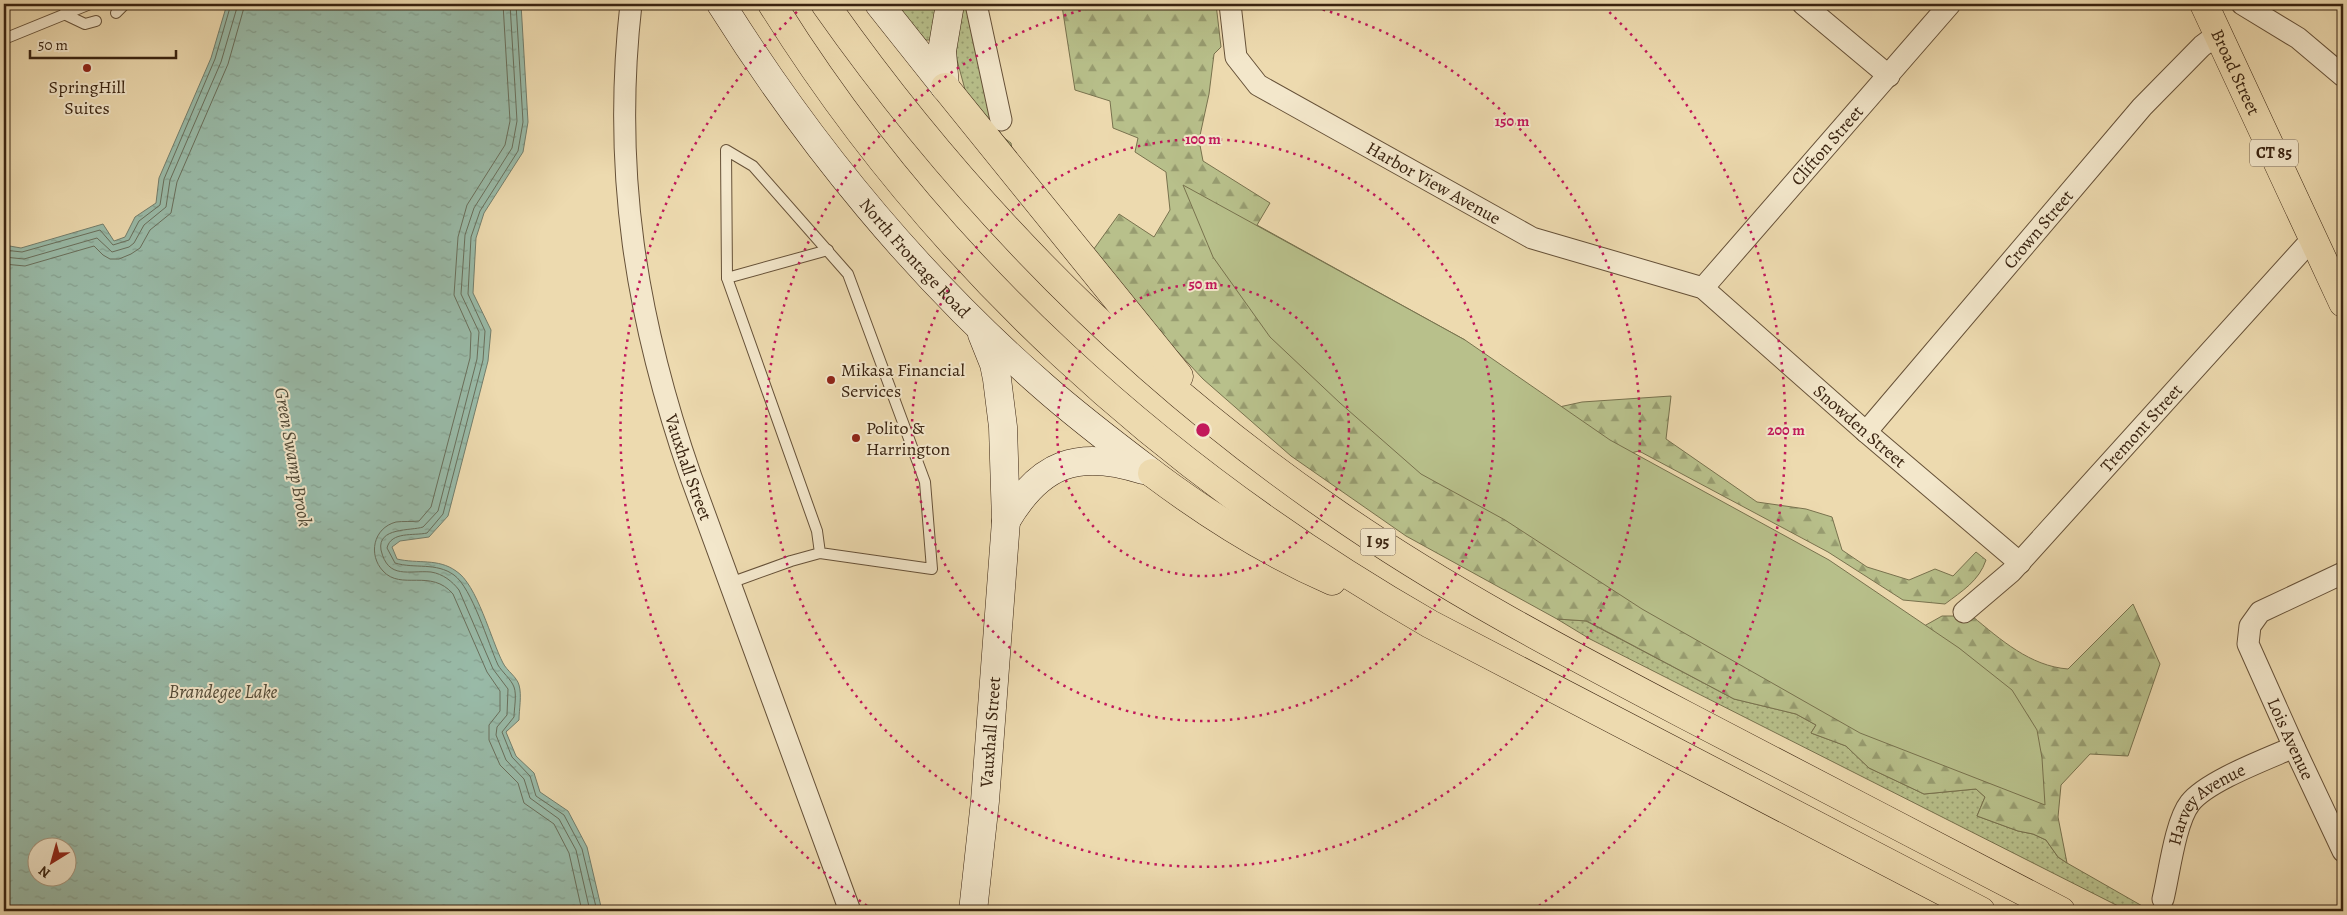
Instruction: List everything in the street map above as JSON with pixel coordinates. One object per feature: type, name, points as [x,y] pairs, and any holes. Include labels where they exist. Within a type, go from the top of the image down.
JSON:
[{"type":"main road","name":"North Frontage Road","points":[[720,4],[770,78],[831,159],[910,254],[977,324],[1049,391],[1152,473]]},
{"type":"main road","name":"I 95","points":[[772,4],[827,87],[901,184],[963,255],[1044,338],[1121,408],[1209,478],[1295,540],[1394,604],[1478,650],[1981,911]]},
{"type":"main road","name":"I 95","points":[[825,4],[920,131],[1018,241],[1111,334],[1220,426],[1331,510],[1468,597],[1668,706],[2061,911]]},
{"type":"main road","points":[[879,4],[1220,426]]},
{"type":"main road","points":[[945,87],[942,51],[950,4]]},
{"type":"main road","name":"Broad Street","points":[[2204,4],[2343,303]]},
{"type":"main road","name":"Vauxhall Street","points":[[973,911],[985,801],[1006,521],[1003,427],[998,379],[989,350],[977,324]]},
{"type":"main road","points":[[1006,521],[1014,507],[1034,484],[1066,464],[1092,460],[1127,465],[1152,473],[1226,524],[1285,559],[1344,587],[1394,604]]},
{"type":"street","name":"Vauxhall Street","points":[[631,4],[625,68],[624,147],[628,205],[640,294],[653,353],[668,406],[730,583],[850,911]]},
{"type":"street","points":[[976,4],[1001,120]]},
{"type":"street","name":"Harbor View Avenue","points":[[1230,4],[1236,57],[1258,85],[1532,238],[1703,288]]},
{"type":"street","points":[[1803,4],[1889,76]]},
{"type":"street","name":"Clifton Street","points":[[1703,288],[1950,4]]},
{"type":"street","points":[[2242,4],[2298,38],[2343,76]]},
{"type":"street","name":"Crown Street","points":[[1866,432],[2142,108],[2202,46],[2218,34]]},
{"type":"street","name":"Tremont Street","points":[[1964,612],[1997,586],[2020,563],[2313,238]]},
{"type":"street","name":"Snowden Street","points":[[1703,288],[1866,432],[2020,563]]},
{"type":"street","name":"Lois Avenue","points":[[2343,573],[2260,612],[2250,626],[2248,644],[2343,850]]},
{"type":"street","name":"Harvey Avenue","points":[[2163,899],[2181,820],[2189,804],[2203,790],[2294,747]]},
{"type":"lane","points":[[4,39],[90,4]]},
{"type":"lane","points":[[116,13],[125,4]]},
{"type":"lane","points":[[64,14],[86,24],[96,20]]},
{"type":"lane","points":[[730,583],[791,561],[820,554],[932,570],[925,482],[848,274],[753,166],[726,150],[727,278],[816,531],[820,554]]},
{"type":"lane","points":[[727,278],[828,250]]},
{"type":"green space","points":[[892,4],[941,4],[931,40],[926,40]]},
{"type":"green space","points":[[957,4],[971,4],[987,92],[999,131],[1011,143],[1014,162],[967,97],[957,60],[953,29]]},
{"type":"green space","points":[[1082,4],[1216,4],[1221,47],[1214,54],[1209,94],[1199,140],[1203,161],[1270,203],[1257,225],[1465,340],[1470,356],[1550,409],[1582,402],[1671,396],[1666,439],[1757,502],[1806,509],[1832,517],[1842,550],[1867,567],[1909,580],[1935,569],[1953,576],[1976,552],[1986,560],[1974,580],[1945,604],[1903,600],[1828,552],[1639,451],[1579,466],[1917,630],[1942,616],[1972,616],[2017,650],[2041,663],[2054,667],[2068,669],[2133,604],[2160,664],[2128,756],[2090,754],[2061,785],[2058,817],[2067,863],[2058,857],[2046,840],[1977,816],[1985,797],[1976,789],[1924,794],[1869,768],[1846,746],[1811,733],[1816,725],[1796,714],[1734,699],[1587,621],[1557,619],[1406,536],[1291,456],[1203,379],[1148,320],[1091,253],[1119,214],[1154,237],[1170,210],[1166,172],[1135,152],[1138,138],[1113,128],[1110,101],[1075,90],[1062,6]]},
{"type":"green space","points":[[1183,185],[1465,340],[1610,440],[1829,560],[1959,648],[2012,690],[2037,730],[2042,758],[2045,805],[1860,733],[1642,609],[1505,520],[1421,474],[1340,403],[1270,337],[1213,257]]},
{"type":"green space","points":[[1557,619],[1586,621],[1734,699],[1796,714],[1816,725],[1811,733],[1846,746],[1869,768],[1924,794],[1976,789],[1985,797],[1977,816],[2046,840],[2058,857],[2151,911],[2128,911],[1590,639]]},
{"type":"water","name":"Brandegee Lake","points":[[227,4],[521,4],[528,122],[523,152],[484,213],[476,238],[473,293],[491,330],[488,361],[448,516],[429,537],[400,541],[392,547],[397,559],[442,564],[449,567],[464,578],[471,588],[498,653],[507,669],[516,679],[520,689],[519,720],[506,732],[516,756],[534,773],[540,792],[568,811],[587,847],[602,911],[4,911],[4,245],[21,248],[103,224],[114,241],[125,237],[135,217],[156,203],[159,178],[211,58]]},
{"type":"place","name":"SpringHill Suites","points":[[87,68]]},
{"type":"place","name":"Mikasa Financial Services","points":[[831,380]]},
{"type":"place","name":"Polito & Harrington","points":[[856,438]]},
{"type":"water label","name":"Green Swamp Brook","points":[[293,457]]}]
